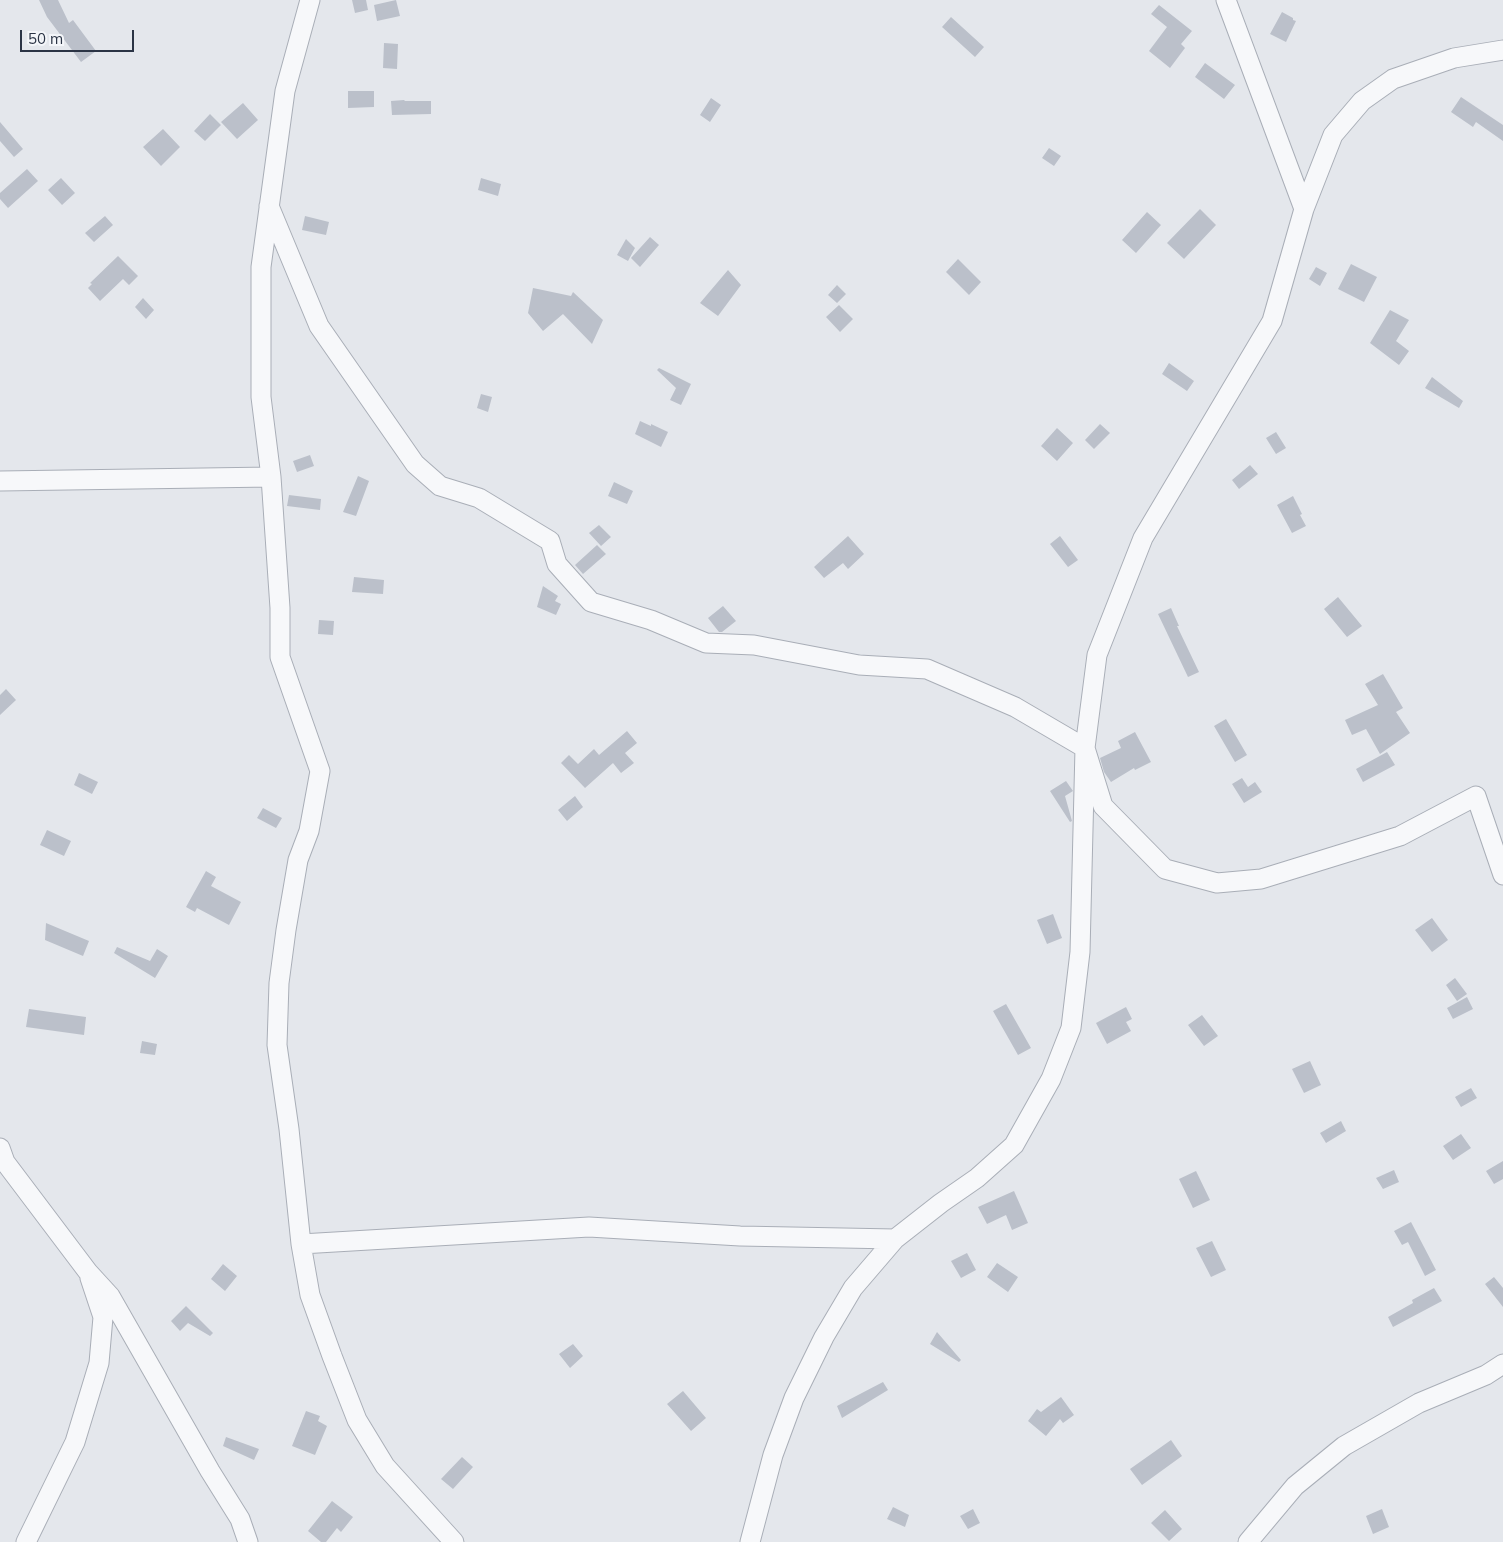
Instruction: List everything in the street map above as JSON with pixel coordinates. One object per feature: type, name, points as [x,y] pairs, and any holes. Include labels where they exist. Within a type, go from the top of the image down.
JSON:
[{"type":"street","points":[[310,0],[285,91],[260,267],[261,397],[271,477],[280,608],[280,657],[320,772],[309,831],[298,860],[286,930],[279,983],[277,1045],[289,1129],[300,1244],[310,1294],[332,1356],[357,1420],[385,1466],[454,1542]]},
{"type":"street","points":[[1226,0],[1304,209]]},
{"type":"street","points":[[750,1542],[773,1455],[794,1398],[824,1337],[853,1288],[895,1239],[941,1203],[978,1178],[1014,1144],[1051,1079],[1071,1028],[1080,952],[1085,748],[1097,655],[1143,538],[1272,320],[1304,209],[1333,135],[1362,102],[1393,79],[1454,58],[1503,50]]},
{"type":"street","points":[[269,206],[319,326],[415,464],[440,486],[479,498],[550,541],[557,564],[591,602],[651,620],[706,643],[754,645],[859,665],[927,669],[1015,708],[1085,748],[1103,806],[1165,870],[1217,883],[1261,879],[1400,836],[1476,796],[1503,875]]},
{"type":"street","points":[[0,481],[271,477]]},
{"type":"street","points":[[0,1148],[5,1162],[88,1272],[110,1296],[240,1519],[248,1542]]},
{"type":"street","points":[[300,1244],[589,1227],[740,1236],[895,1239]]},
{"type":"street","points":[[26,1542],[75,1442],[99,1363],[104,1317],[88,1272]]},
{"type":"street","points":[[1248,1542],[1295,1486],[1344,1446],[1419,1403],[1486,1375],[1503,1364]]},
{"type":"building","points":[[39,0],[58,0],[69,23],[73,20],[96,51],[81,62],[47,17]]},
{"type":"building","points":[[352,0],[366,0],[368,10],[355,13]]},
{"type":"building","points":[[396,0],[400,16],[377,21],[374,5]]},
{"type":"building","points":[[1159,5],[1192,31],[1181,44],[1185,48],[1170,68],[1149,51],[1167,27],[1151,14]]},
{"type":"building","points":[[1282,12],[1296,21],[1286,42],[1270,34]]},
{"type":"building","points":[[951,17],[984,47],[975,57],[942,27]]},
{"type":"building","points":[[384,43],[398,44],[397,69],[383,68]]},
{"type":"building","points":[[1205,63],[1235,85],[1224,99],[1195,77]]},
{"type":"building","points":[[348,91],[374,91],[374,107],[348,108]]},
{"type":"building","points":[[1461,97],[1503,125],[1503,141],[1476,122],[1473,127],[1451,112]]},
{"type":"building","points":[[711,98],[721,105],[710,122],[700,115]]},
{"type":"building","points":[[391,101],[431,101],[431,114],[392,115]]},
{"type":"building","points":[[243,103],[258,120],[237,139],[221,122]]},
{"type":"building","points":[[210,114],[221,125],[205,141],[194,131]]},
{"type":"building","points":[[0,122],[23,149],[14,157],[0,141]]},
{"type":"building","points":[[163,129],[180,147],[161,166],[143,147]]},
{"type":"building","points":[[1049,148],[1061,156],[1054,166],[1042,158]]},
{"type":"building","points":[[27,169],[38,181],[8,208],[0,199],[0,193]]},
{"type":"building","points":[[61,178],[75,193],[62,205],[48,190]]},
{"type":"building","points":[[481,178],[501,184],[498,196],[478,190]]},
{"type":"building","points":[[1200,209],[1216,225],[1184,259],[1167,243]]},
{"type":"building","points":[[1147,212],[1161,225],[1136,253],[1122,240]]},
{"type":"building","points":[[105,216],[113,225],[94,242],[85,233]]},
{"type":"building","points":[[305,216],[329,222],[326,235],[302,230]]},
{"type":"building","points":[[650,237],[659,245],[640,267],[631,258]]},
{"type":"building","points":[[626,239],[635,248],[628,261],[617,255]]},
{"type":"building","points":[[118,256],[138,276],[129,285],[123,279],[100,301],[88,288],[92,284],[90,283]]},
{"type":"building","points":[[958,259],[981,282],[969,295],[946,272]]},
{"type":"building","points":[[1351,264],[1377,277],[1364,302],[1338,289]]},
{"type":"building","points":[[1316,267],[1327,273],[1320,286],[1309,279]]},
{"type":"building","points":[[728,270],[741,285],[718,316],[700,303]]},
{"type":"building","points":[[837,285],[846,294],[837,303],[828,295]]},
{"type":"building","points":[[533,288],[571,296],[573,292],[603,320],[592,344],[563,314],[543,331],[528,313]]},
{"type":"building","points":[[143,298],[154,310],[146,319],[135,307]]},
{"type":"building","points":[[839,305],[853,319],[840,332],[826,317]]},
{"type":"building","points":[[1390,310],[1409,320],[1396,341],[1409,351],[1399,365],[1370,343]]},
{"type":"building","points":[[1169,363],[1194,381],[1187,391],[1162,374]]},
{"type":"building","points":[[659,368],[691,384],[681,405],[670,400],[676,388],[657,370]]},
{"type":"building","points":[[1432,377],[1463,401],[1459,408],[1425,388]]},
{"type":"building","points":[[481,394],[492,397],[488,412],[477,408]]},
{"type":"building","points":[[640,421],[668,432],[661,447],[635,434]]},
{"type":"building","points":[[1100,424],[1110,433],[1094,449],[1085,440]]},
{"type":"building","points":[[1057,428],[1073,443],[1057,461],[1041,446]]},
{"type":"building","points":[[1276,432],[1286,448],[1276,454],[1266,438]]},
{"type":"building","points":[[310,455],[314,466],[297,472],[293,461]]},
{"type":"building","points":[[1250,465],[1258,474],[1239,489],[1232,480]]},
{"type":"building","points":[[358,476],[369,481],[356,516],[343,512]]},
{"type":"building","points":[[614,482],[633,491],[627,504],[608,496]]},
{"type":"building","points":[[289,495],[321,499],[320,510],[287,506]]},
{"type":"building","points":[[1293,496],[1306,526],[1292,533],[1277,505]]},
{"type":"building","points":[[599,525],[611,537],[601,546],[589,533]]},
{"type":"building","points":[[848,536],[864,554],[848,569],[843,563],[824,578],[814,567]]},
{"type":"building","points":[[1060,536],[1078,560],[1068,567],[1050,544]]},
{"type":"building","points":[[597,545],[606,554],[583,574],[575,565]]},
{"type":"building","points":[[354,577],[384,580],[383,594],[352,592]]},
{"type":"building","points":[[543,586],[558,596],[555,601],[561,604],[556,615],[537,607]]},
{"type":"building","points":[[1338,597],[1362,626],[1347,637],[1324,609]]},
{"type":"building","points":[[723,606],[736,621],[722,632],[719,632],[708,618]]},
{"type":"building","points":[[1171,608],[1179,626],[1177,626],[1199,672],[1188,677],[1158,614]]},
{"type":"building","points":[[319,620],[334,621],[333,635],[318,634]]},
{"type":"building","points":[[1383,674],[1403,708],[1396,712],[1410,733],[1380,754],[1366,729],[1352,735],[1345,720],[1378,705],[1365,684]]},
{"type":"building","points":[[6,689],[16,700],[0,715],[0,695]]},
{"type":"building","points":[[1226,719],[1247,755],[1235,762],[1214,726]]},
{"type":"building","points":[[627,731],[637,743],[625,753],[634,763],[621,773],[613,763],[585,788],[561,763],[569,755],[578,764],[594,749],[599,755]]},
{"type":"building","points":[[1135,732],[1151,762],[1135,770],[1134,768],[1111,782],[1104,772],[1100,758],[1121,748],[1118,741]]},
{"type":"building","points":[[1387,752],[1395,765],[1363,782],[1356,769]]},
{"type":"building","points":[[79,773],[98,782],[92,794],[74,785]]},
{"type":"building","points":[[1242,778],[1248,787],[1255,782],[1262,792],[1244,803],[1232,784]]},
{"type":"building","points":[[1066,781],[1073,791],[1065,796],[1072,821],[1070,822],[1050,791]]},
{"type":"building","points":[[575,796],[583,807],[567,821],[558,810]]},
{"type":"building","points":[[263,808],[282,818],[276,828],[257,818]]},
{"type":"building","points":[[47,830],[71,841],[64,856],[40,845]]},
{"type":"building","points":[[206,871],[216,877],[211,886],[241,902],[229,925],[197,908],[195,912],[186,907]]},
{"type":"building","points":[[1053,914],[1062,938],[1047,944],[1037,920]]},
{"type":"building","points":[[1432,918],[1448,940],[1432,952],[1415,930]]},
{"type":"building","points":[[46,923],[89,941],[83,956],[45,940]]},
{"type":"building","points":[[117,947],[150,961],[157,949],[168,956],[155,978],[114,953]]},
{"type":"building","points":[[1455,978],[1467,994],[1457,1001],[1446,985]]},
{"type":"building","points":[[1467,997],[1473,1009],[1453,1019],[1447,1008]]},
{"type":"building","points":[[1006,1004],[1031,1048],[1018,1055],[993,1011]]},
{"type":"building","points":[[1126,1007],[1132,1019],[1126,1022],[1131,1031],[1107,1044],[1096,1023]]},
{"type":"building","points":[[29,1009],[86,1017],[84,1035],[26,1027]]},
{"type":"building","points":[[1202,1015],[1218,1036],[1204,1046],[1188,1025]]},
{"type":"building","points":[[142,1041],[157,1044],[155,1055],[140,1053]]},
{"type":"building","points":[[1310,1061],[1321,1085],[1304,1093],[1292,1069]]},
{"type":"building","points":[[1471,1088],[1477,1098],[1461,1107],[1455,1097]]},
{"type":"building","points":[[1341,1121],[1346,1131],[1326,1143],[1320,1133]]},
{"type":"building","points":[[1461,1134],[1471,1148],[1453,1160],[1443,1146]]},
{"type":"building","points":[[1503,1161],[1503,1179],[1494,1184],[1486,1171]]},
{"type":"building","points":[[1394,1170],[1399,1182],[1383,1189],[1376,1178]]},
{"type":"building","points":[[1196,1171],[1210,1200],[1193,1208],[1179,1179]]},
{"type":"building","points":[[1014,1191],[1028,1223],[1012,1230],[1006,1215],[987,1224],[978,1207]]},
{"type":"building","points":[[1411,1222],[1436,1270],[1425,1276],[1408,1242],[1402,1245],[1394,1231]]},
{"type":"building","points":[[1212,1241],[1226,1270],[1211,1277],[1196,1248]]},
{"type":"building","points":[[967,1253],[976,1270],[961,1278],[951,1261]]},
{"type":"building","points":[[997,1263],[1018,1277],[1008,1292],[987,1277]]},
{"type":"building","points":[[223,1264],[237,1276],[225,1291],[211,1279]]},
{"type":"building","points":[[1494,1277],[1503,1288],[1503,1307],[1485,1284]]},
{"type":"building","points":[[1434,1288],[1442,1301],[1393,1327],[1388,1317],[1413,1303],[1412,1300]]},
{"type":"building","points":[[186,1306],[213,1333],[210,1336],[188,1323],[180,1331],[171,1321]]},
{"type":"building","points":[[937,1332],[961,1360],[959,1362],[930,1344]]},
{"type":"building","points":[[573,1344],[583,1356],[570,1368],[559,1354]]},
{"type":"building","points":[[883,1382],[888,1390],[842,1418],[837,1406]]},
{"type":"building","points":[[683,1391],[706,1418],[691,1431],[667,1404]]},
{"type":"building","points":[[1061,1397],[1074,1415],[1063,1423],[1060,1419],[1046,1436],[1028,1421],[1037,1409],[1041,1412]]},
{"type":"building","points":[[306,1411],[320,1416],[318,1421],[327,1426],[315,1455],[292,1446]]},
{"type":"building","points":[[226,1437],[259,1449],[254,1460],[223,1446]]},
{"type":"building","points":[[1171,1440],[1182,1456],[1142,1485],[1130,1469]]},
{"type":"building","points":[[462,1457],[473,1467],[453,1489],[441,1479]]},
{"type":"building","points":[[332,1501],[353,1517],[341,1532],[337,1528],[326,1542],[321,1542],[308,1531]]},
{"type":"building","points":[[893,1507],[909,1515],[905,1527],[887,1519]]},
{"type":"building","points":[[973,1509],[980,1523],[968,1529],[960,1516]]},
{"type":"building","points":[[1382,1509],[1389,1527],[1373,1534],[1366,1516]]},
{"type":"building","points":[[1165,1510],[1182,1529],[1169,1541],[1151,1523]]}]
